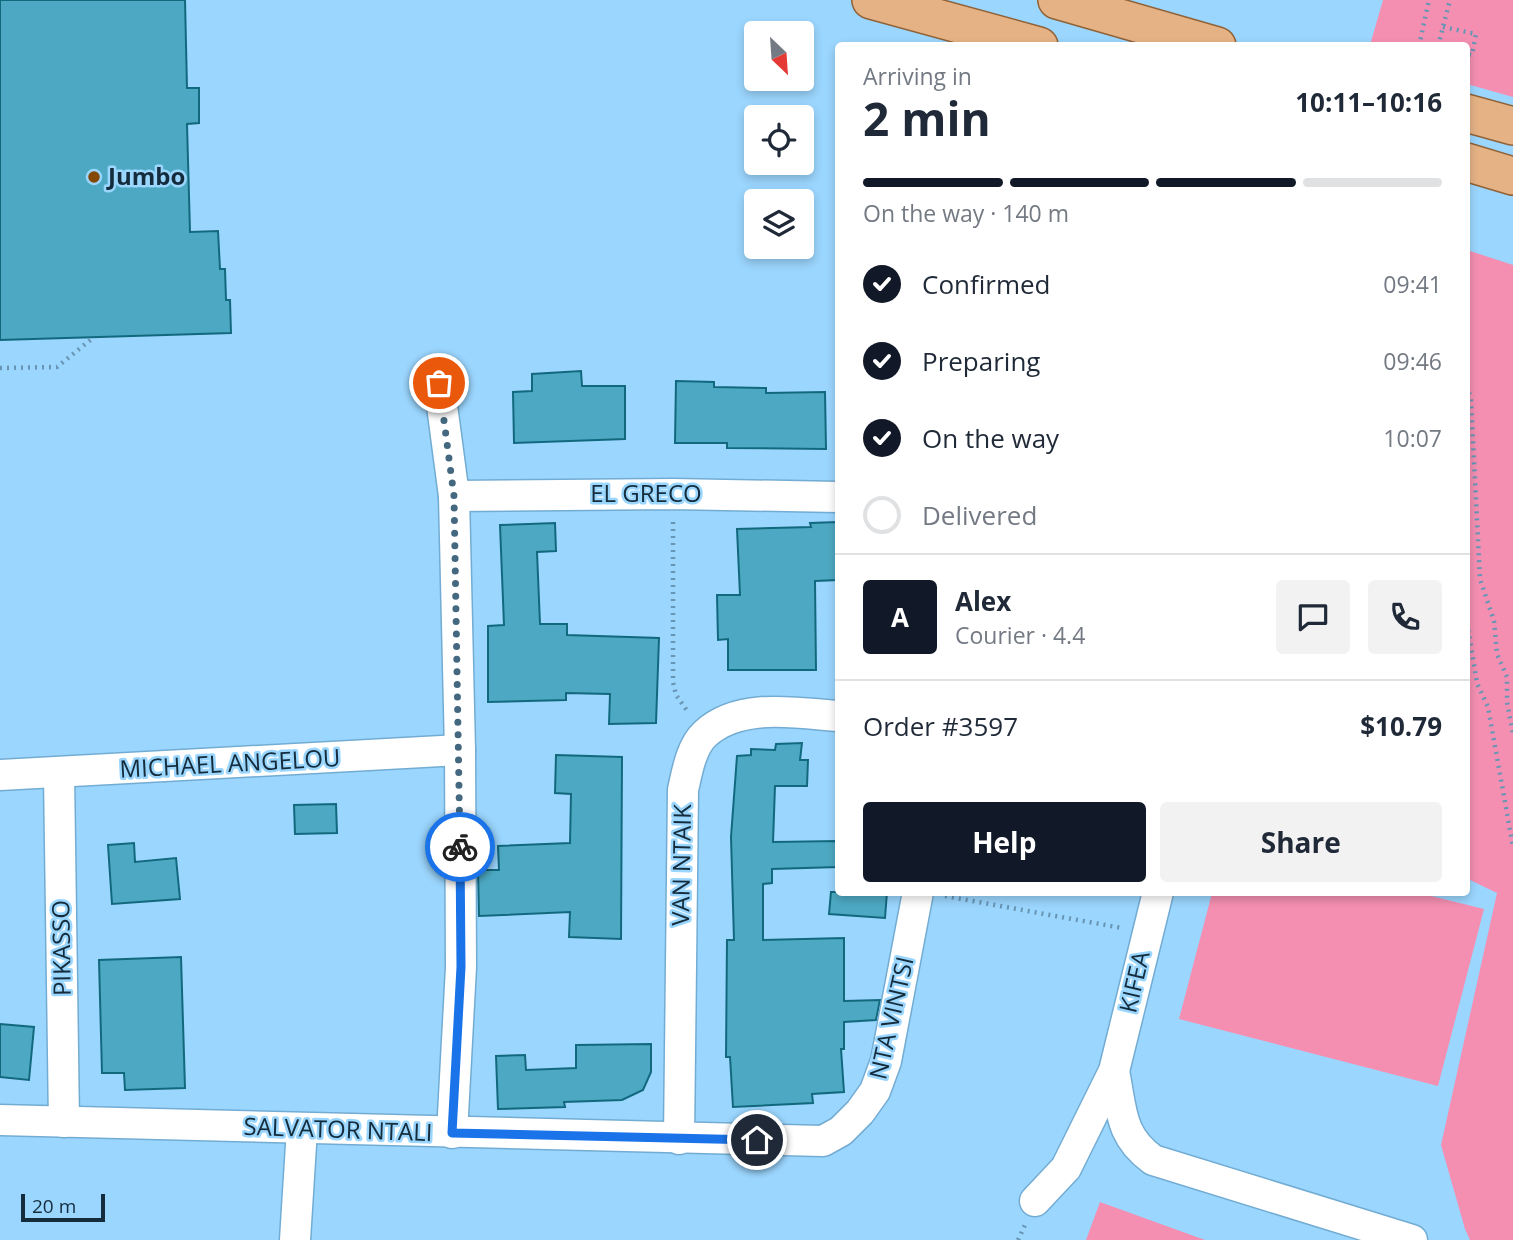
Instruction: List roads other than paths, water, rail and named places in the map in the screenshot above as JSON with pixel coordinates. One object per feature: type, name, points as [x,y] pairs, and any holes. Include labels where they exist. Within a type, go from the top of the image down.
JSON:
[{"type":"main road","points":[[871,0],[1024,42]]},
{"type":"main road","points":[[1057,0],[1203,42]]},
{"type":"main road","points":[[1470,114],[1513,126]]},
{"type":"main road","points":[[1470,163],[1513,176]]},
{"type":"street","points":[[439,383],[454,496],[460,750],[461,967],[452,1133]]},
{"type":"street","name":"EL GRECO","points":[[454,496],[673,494],[835,498]]},
{"type":"street","name":"VAN NTAIK","points":[[679,1139],[683,790],[691,758],[703,734],[724,722],[753,713],[835,716]]},
{"type":"street","name":"MICHAEL ANGELOU","points":[[0,775],[59,774],[460,750]]},
{"type":"street","name":"PIKASSO","points":[[59,774],[64,1122]]},
{"type":"street","name":"NTA VINTSI","points":[[841,1131],[860,1112],[875,1091],[886,1061],[927,896]]},
{"type":"street","name":"KIFEA","points":[[1114,1072],[1157,896]]},
{"type":"street","points":[[1035,1201],[1066,1168],[1114,1072]]},
{"type":"street","points":[[1114,1072],[1127,1132],[1140,1150],[1153,1160],[1412,1240]]},
{"type":"street","name":"SALVATOR NTALI","points":[[0,1120],[809,1142],[823,1140],[841,1131]]},
{"type":"street","points":[[295,1240],[302,1129]]},
{"type":"place","name":"Jumbo","points":[[94,177]]}]
